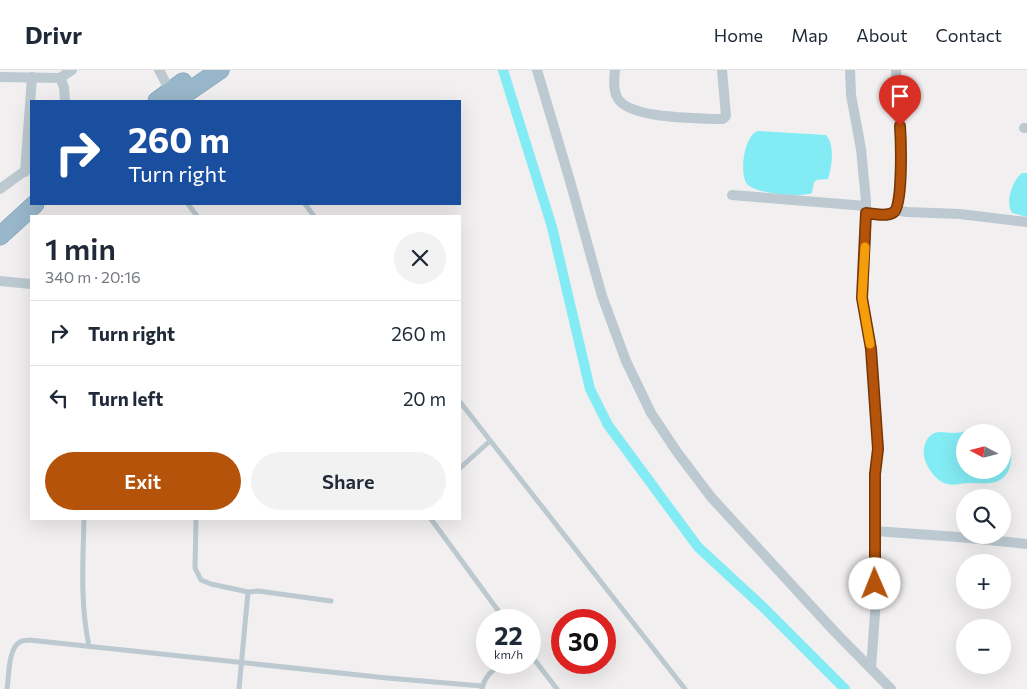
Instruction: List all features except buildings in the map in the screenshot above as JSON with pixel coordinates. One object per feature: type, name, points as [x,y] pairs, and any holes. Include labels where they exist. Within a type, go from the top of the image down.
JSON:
[{"type":"highway","points":[[176,96],[200,70]]},
{"type":"highway","points":[[176,96],[220,70]]},
{"type":"highway","points":[[0,236],[34,205]]},
{"type":"highway","points":[[35,215],[48,205]]},
{"type":"highway","points":[[0,246],[30,220]]},
{"type":"street","points":[[0,77],[60,78],[72,70]]},
{"type":"street","points":[[159,70],[176,96]]},
{"type":"street","points":[[537,70],[602,296],[626,361],[651,413],[677,452],[711,497],[891,689]]},
{"type":"street","points":[[615,70],[615,92],[618,99],[625,105],[646,113],[661,116],[723,119],[726,116],[722,70]]},
{"type":"street","points":[[850,70],[851,95],[861,149],[866,210],[862,298],[871,349],[878,449],[875,474],[876,600],[872,668]]},
{"type":"street","points":[[732,195],[823,204],[866,210],[885,215],[893,213],[898,208],[901,146],[896,70]]},
{"type":"street","points":[[31,100],[32,77]]},
{"type":"street","points":[[60,78],[64,87],[65,100]]},
{"type":"street","points":[[1,188],[28,169],[30,123]]},
{"type":"street","points":[[898,208],[900,211],[907,212],[970,215],[1027,222]]},
{"type":"street","points":[[0,281],[30,284]]},
{"type":"street","points":[[875,531],[1027,544]]},
{"type":"lane","points":[[461,403],[685,689]]},
{"type":"lane","points":[[461,467],[490,441]]},
{"type":"lane","points":[[84,520],[83,590],[89,646]]},
{"type":"lane","points":[[196,520],[195,568],[201,580],[248,592],[258,591],[331,601]]},
{"type":"lane","points":[[432,520],[497,609]]},
{"type":"lane","points":[[239,689],[248,592]]},
{"type":"lane","points":[[7,689],[14,648],[20,642],[29,640],[482,687],[486,677],[490,674]]},
{"type":"lane","points":[[541,668],[557,689]]},
{"type":"water","points":[[758,131],[826,135],[832,150],[828,179],[815,181],[812,193],[798,195],[768,193],[747,184],[743,172],[744,155],[749,140]]},
{"type":"water","points":[[1022,173],[1027,173],[1027,217],[1012,213],[1009,203],[1015,181]]},
{"type":"water","points":[[936,433],[956,433],[956,479],[1001,479],[997,482],[989,483],[950,485],[935,477],[929,469],[924,456],[927,439]]},
{"type":"waterway","points":[[503,70],[552,227],[590,389],[608,425],[698,547],[763,607],[845,689]]},
{"type":"slow traffic","points":[[865,247],[862,298],[870,344]]},
{"type":"route","points":[[875,584],[874,512],[878,449],[871,349],[862,298],[866,213],[885,215],[893,213],[898,208],[901,166],[900,126]]}]
